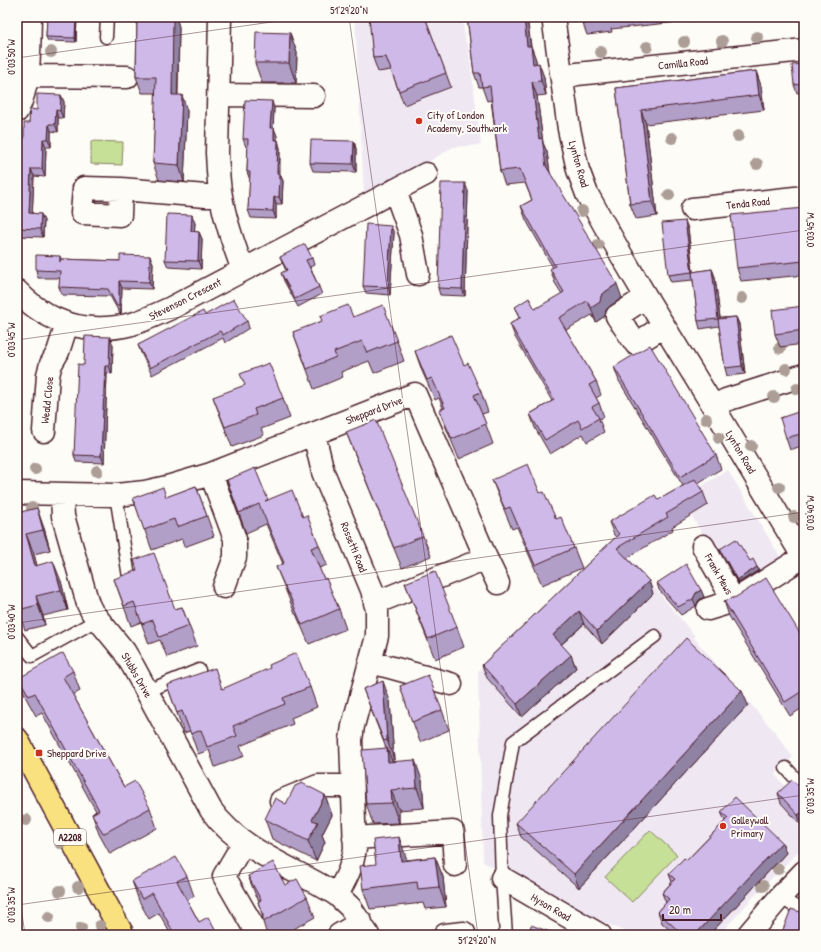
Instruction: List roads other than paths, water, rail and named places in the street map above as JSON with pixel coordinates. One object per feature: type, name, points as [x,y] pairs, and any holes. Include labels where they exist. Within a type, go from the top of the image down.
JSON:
[{"type":"main road","name":"A2208","points":[[17,739],[123,935]]},
{"type":"street","points":[[17,111],[24,95],[28,76],[30,17]]},
{"type":"street","points":[[220,17],[217,153],[220,195],[243,270]]},
{"type":"street","name":"Lynton Road","points":[[553,17],[569,130],[578,170],[591,200],[646,298],[804,557]]},
{"type":"street","name":"Camilla Road","points":[[562,78],[577,74],[804,50]]},
{"type":"street","points":[[28,76],[127,77]]},
{"type":"street","points":[[219,95],[314,96]]},
{"type":"street","name":"Stevenson Crescent","points":[[17,291],[40,311],[58,321],[67,324],[85,327],[110,327],[137,322],[171,308],[426,174]]},
{"type":"street","points":[[121,189],[206,196],[220,195]]},
{"type":"street","points":[[395,190],[411,235],[418,274]]},
{"type":"street","name":"Tenda Road","points":[[692,209],[804,197]]},
{"type":"street","points":[[646,298],[617,316],[636,344],[664,326]]},
{"type":"street","name":"Weald Close","points":[[44,431],[48,375],[58,352],[67,324]]},
{"type":"street","points":[[713,406],[726,400],[804,376]]},
{"type":"street","name":"Sheppard Drive","points":[[17,493],[116,495],[145,492],[167,487],[211,474],[415,394],[498,583]]},
{"type":"street","name":"Rossetti Road","points":[[314,434],[323,472],[372,590],[378,618],[378,631],[353,726],[351,740],[355,849],[351,870],[337,895]]},
{"type":"street","points":[[211,474],[235,538],[235,557],[224,586]]},
{"type":"street","name":"Stubbs Drive","points":[[62,495],[64,516],[84,595],[92,612],[97,620],[124,651],[211,810],[225,827],[244,842],[337,895],[350,907],[364,929],[339,935]]},
{"type":"street","name":"Frank Mews","points":[[703,546],[734,601]]},
{"type":"street","name":"Frank Mews","points":[[708,609],[734,601],[804,557]]},
{"type":"street","points":[[375,603],[486,558]]},
{"type":"street","points":[[371,662],[451,684]]},
{"type":"street","points":[[281,801],[318,786],[352,786]]},
{"type":"street","points":[[354,838],[453,832],[455,865]]},
{"type":"street","points":[[244,842],[224,876],[258,935]]},
{"type":"street","points":[[748,935],[780,897],[804,872]]},
{"type":"street","name":"Hyson Road","points":[[502,878],[600,935]]},
{"type":"lane","points":[[106,37],[107,17]]},
{"type":"lane","points":[[116,495],[129,577]]},
{"type":"lane","points":[[17,638],[32,656],[97,620]]},
{"type":"lane","points":[[506,935],[500,816],[513,742],[655,636]]},
{"type":"lane","points":[[147,691],[199,670]]},
{"type":"lane","points":[[786,768],[804,788]]},
{"type":"lane","points":[[780,897],[794,906],[804,909]]},
{"type":"place","name":"City of London Academy, Southwark","points":[[419,121]]},
{"type":"place","name":"Sheppard Drive","points":[[39,753]]},
{"type":"place","name":"Galleywall Primary","points":[[723,826]]}]
